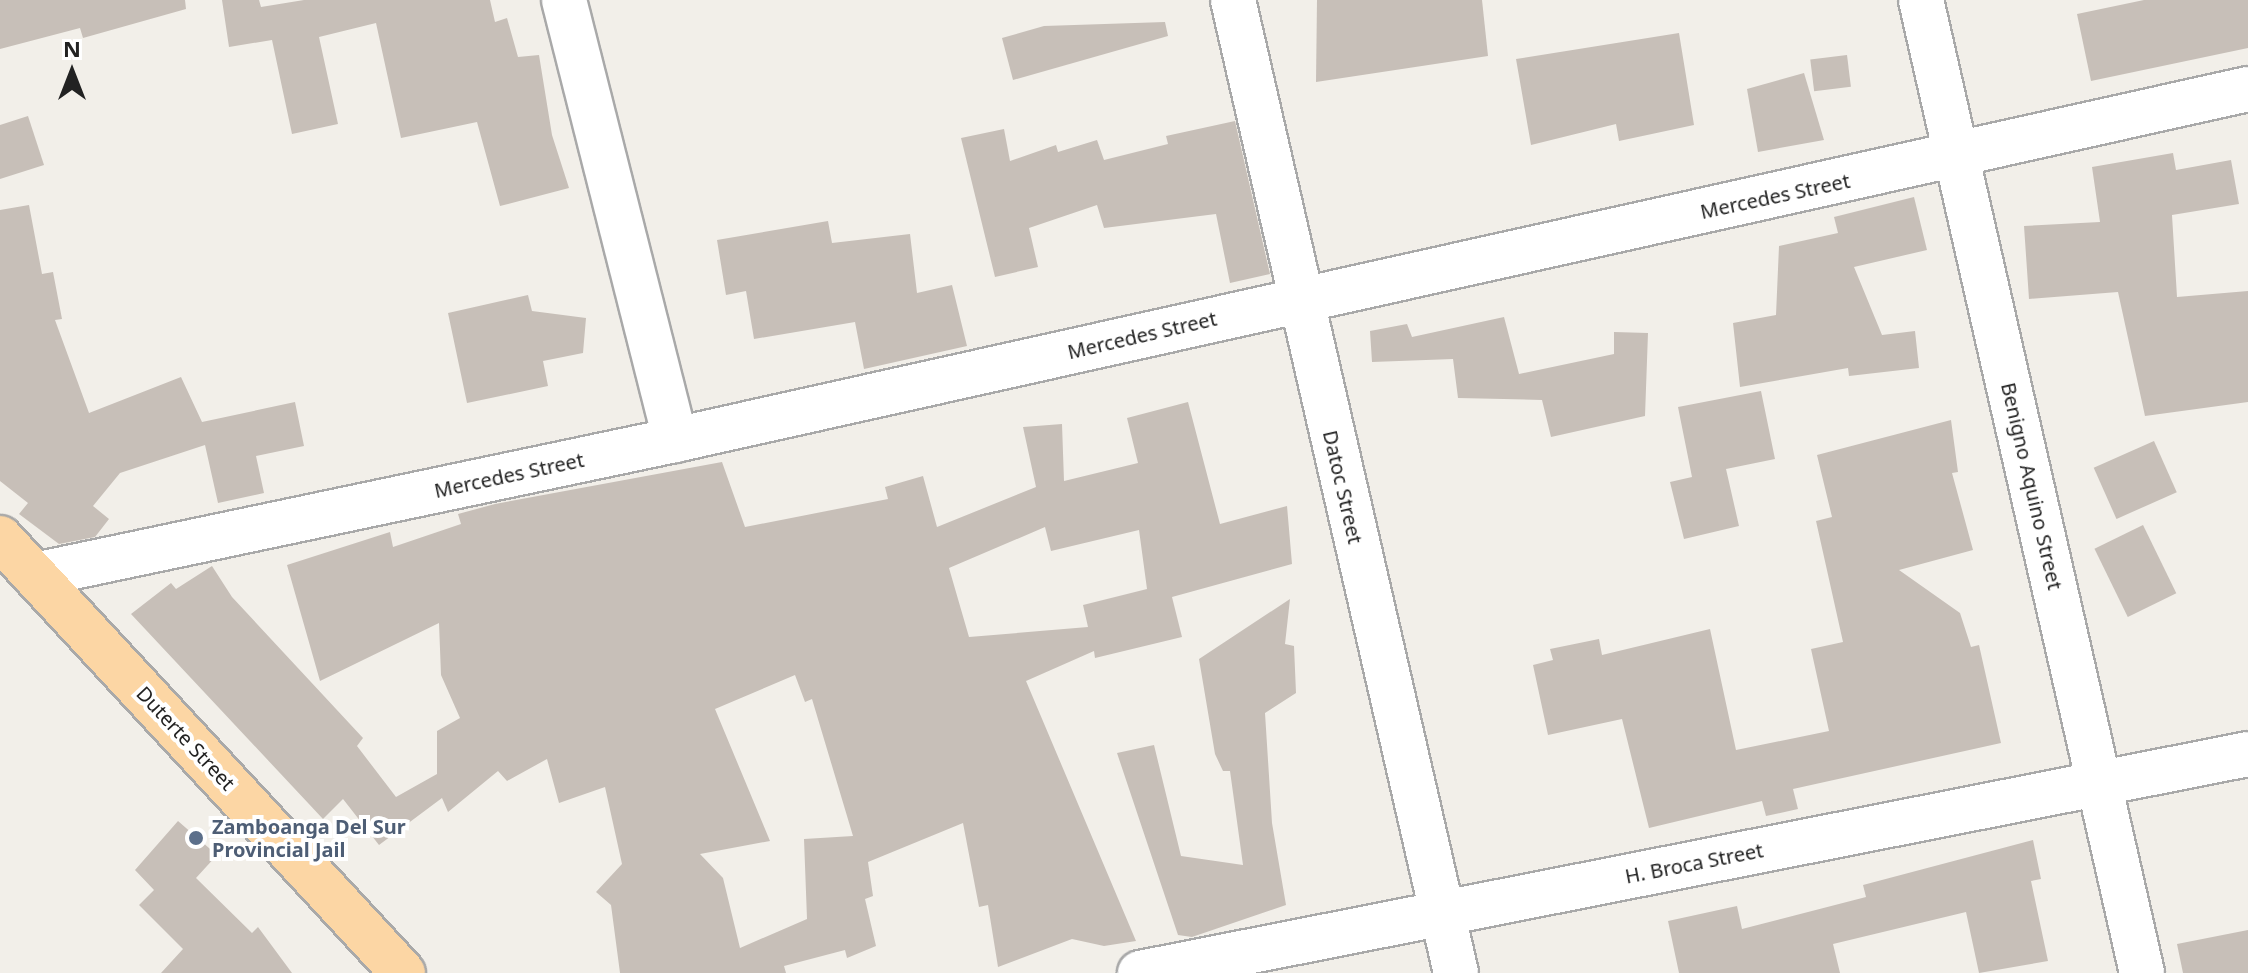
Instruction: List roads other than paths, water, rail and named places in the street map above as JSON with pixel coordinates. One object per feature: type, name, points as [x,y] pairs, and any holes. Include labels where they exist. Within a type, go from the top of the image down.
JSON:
[{"type":"main road","name":"Duterte Street","points":[[0,538],[403,973]]},
{"type":"street","points":[[564,0],[675,440]]},
{"type":"street","name":"Datoc Street","points":[[1233,0],[1456,973]]},
{"type":"street","name":"Benigno Aquino Street","points":[[1921,0],[1954,157],[2102,785],[2142,973]]},
{"type":"street","name":"Mercedes Street","points":[[35,575],[675,440],[2248,89]]},
{"type":"street","name":"H. Broca Street","points":[[1140,973],[2248,754]]},
{"type":"place","name":"Zamboanga Del Sur Provincial Jail","points":[[196,838]]}]
